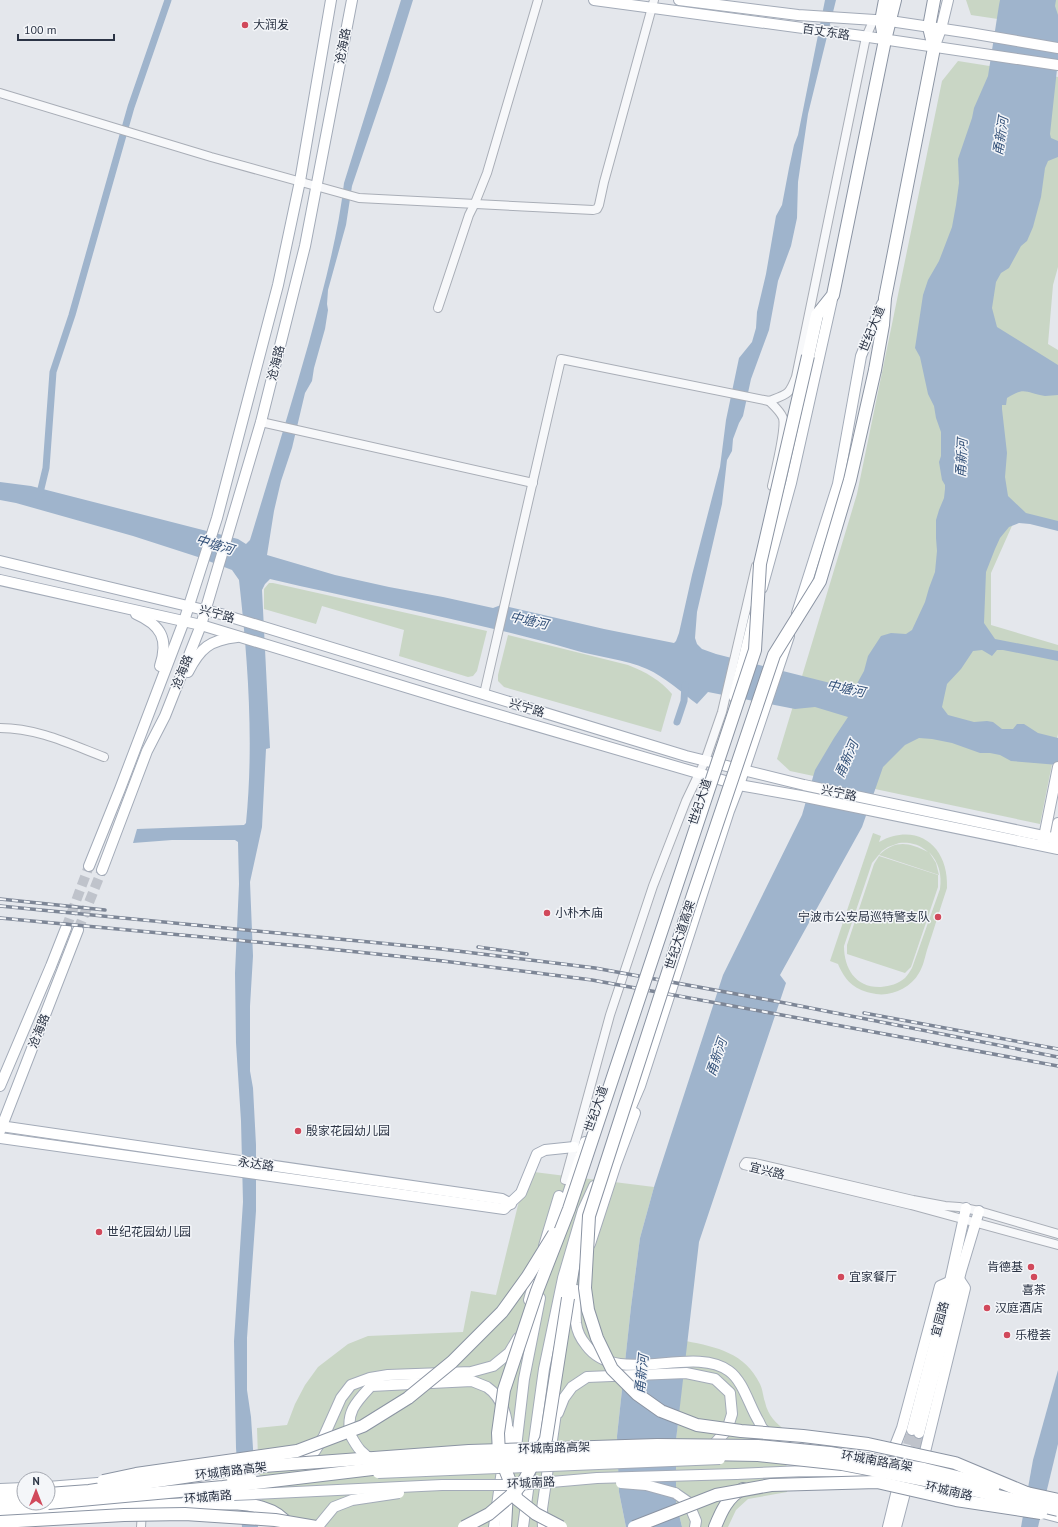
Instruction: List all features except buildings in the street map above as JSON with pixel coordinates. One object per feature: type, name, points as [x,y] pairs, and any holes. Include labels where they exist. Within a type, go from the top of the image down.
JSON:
[{"type":"highway","points":[[833,295],[885,40],[882,21],[885,0]]},
{"type":"highway","points":[[882,21],[895,0]]},
{"type":"highway","name":"世纪大道","points":[[885,298],[934,48],[929,27],[934,0]]},
{"type":"highway","name":"世纪大道高架","points":[[569,1209],[755,650],[760,564],[817,315],[833,295]]},
{"type":"highway","name":"世纪大道高架","points":[[464,1527],[489,1514],[515,1492],[525,1479],[546,1440],[575,1256],[692,898],[779,654],[820,581],[850,480],[875,370],[883,325],[885,298]]},
{"type":"highway","points":[[56,1491],[136,1474],[297,1451],[363,1426],[408,1398],[452,1362],[502,1312],[528,1276],[569,1209]]},
{"type":"highway","points":[[562,1527],[536,1514],[517,1499],[499,1454],[498,1433],[504,1390],[537,1291],[569,1209]]},
{"type":"highway","points":[[588,1216],[585,1288],[588,1310],[597,1338],[612,1369],[637,1394],[661,1411],[697,1424],[741,1431],[868,1444],[955,1463],[1029,1494]]},
{"type":"highway","points":[[500,1526],[513,1430]]},
{"type":"highway","name":"环城南路高架","points":[[56,1493],[89,1491],[252,1467],[469,1451],[657,1445],[758,1446],[830,1453],[924,1469],[1058,1500]]},
{"type":"highway","name":"环城南路高架","points":[[56,1504],[223,1487],[438,1461],[719,1454],[758,1455],[842,1464],[956,1486],[1058,1510]]},
{"type":"highway","points":[[715,1527],[727,1502],[739,1490],[748,1486],[774,1481],[862,1478],[888,1474]]},
{"type":"highway","points":[[634,1527],[716,1495],[771,1485],[877,1482],[956,1500],[1058,1516]]},
{"type":"highway","points":[[0,1497],[16,1496]]},
{"type":"highway","points":[[56,1505],[143,1505],[235,1499],[263,1507],[276,1513],[289,1527]]},
{"type":"highway","name":"环城南路高架","points":[[0,1508],[16,1507]]},
{"type":"highway","points":[[0,1522],[124,1515],[185,1514],[275,1520],[316,1527]]},
{"type":"main road","name":"沧海路","points":[[89,866],[184,621],[212,535],[278,285],[300,181],[331,0]]},
{"type":"main road","name":"沧海路","points":[[102,870],[147,751],[165,716],[201,625],[261,422],[305,246],[352,0]]},
{"type":"main road","name":"百丈东路","points":[[594,0],[653,4],[800,28],[1058,65]]},
{"type":"main road","name":"百丈东路","points":[[679,0],[798,15],[882,21],[970,33],[1058,48]]},
{"type":"main road","points":[[934,48],[941,29],[948,0]]},
{"type":"main road","name":"世纪大道","points":[[500,1526],[513,1430],[547,1261],[579,1146],[704,776],[732,706],[747,640],[791,484],[833,295]]},
{"type":"main road","name":"世纪大道","points":[[739,786],[765,705],[779,654],[838,484],[862,356],[885,298]]},
{"type":"main road","name":"兴宁路","points":[[0,561],[239,619],[686,756],[804,785],[1056,838]]},
{"type":"main road","name":"兴宁路","points":[[0,580],[201,625],[739,786],[801,796],[1055,849]]},
{"type":"main road","name":"沧海路","points":[[117,606],[152,622],[163,637],[164,656],[149,697],[148,714]]},
{"type":"main road","name":"沧海路","points":[[165,716],[174,705],[188,671],[200,651],[224,639],[241,637]]},
{"type":"main road","points":[[1042,846],[1058,767]]},
{"type":"main road","points":[[523,1527],[544,1369],[563,1278],[583,1210],[640,1086],[729,811],[739,786]]},
{"type":"main road","points":[[1055,849],[1058,822]]},
{"type":"main road","name":"沧海路","points":[[0,1086],[66,928]]},
{"type":"main road","name":"沧海路","points":[[0,1128],[78,930]]},
{"type":"main road","points":[[537,1527],[542,1510],[561,1374],[576,1290],[616,1164],[637,1106],[640,1086]]},
{"type":"main road","name":"永达路","points":[[0,1128],[236,1166],[262,1175],[504,1209],[511,1204],[502,1199],[259,1164],[236,1166],[0,1138]]},
{"type":"main road","points":[[232,1476],[273,1471],[293,1466],[306,1458],[314,1451],[324,1436],[341,1398],[351,1385],[370,1378],[388,1375],[471,1372],[493,1366],[509,1353],[524,1324],[531,1291],[542,1252],[565,1180],[579,1146],[545,1150],[537,1154],[521,1193],[511,1204]]},
{"type":"main road","name":"宜园路","points":[[966,1208],[915,1432],[979,1211]]},
{"type":"main road","name":"宜园路","points":[[922,1464],[965,1288],[959,1279]]},
{"type":"main road","points":[[576,1290],[576,1324],[582,1340],[590,1351],[606,1361],[616,1364],[633,1365],[691,1362],[711,1363],[729,1370],[744,1388],[750,1407],[763,1430],[794,1446],[862,1451],[891,1456],[902,1428],[940,1286],[949,1282]]},
{"type":"main road","points":[[513,1430],[504,1408],[495,1395],[487,1388],[472,1381],[371,1386],[357,1401],[350,1414],[348,1426],[358,1450],[369,1458],[385,1463],[443,1464],[526,1461],[690,1451],[697,1450],[716,1442],[727,1430],[732,1414],[730,1394],[715,1379],[686,1373],[587,1377],[572,1387],[564,1398],[553,1435]]},
{"type":"main road","name":"环城南路","points":[[56,1487],[232,1476],[384,1473],[736,1459],[891,1456],[1058,1495]]},
{"type":"main road","points":[[384,1473],[526,1461],[679,1461]]},
{"type":"main road","name":"环城南路","points":[[56,1505],[235,1499],[442,1485],[517,1485],[597,1478],[805,1471],[888,1474],[911,1482],[1058,1516]]},
{"type":"main road","points":[[319,1527],[334,1507],[352,1500],[418,1491],[517,1485],[628,1483],[659,1488],[675,1493],[688,1502],[696,1521],[695,1527]]},
{"type":"main road","points":[[888,1527],[903,1484],[896,1527]]},
{"type":"main road","points":[[0,1489],[16,1488]]},
{"type":"main road","points":[[542,1510],[542,1527]]},
{"type":"main road","name":"环城南路","points":[[0,1516],[22,1511]]},
{"type":"street","points":[[438,308],[469,215],[487,173],[538,0]]},
{"type":"street","points":[[0,93],[210,157],[354,196],[593,210],[597,209],[653,4]]},
{"type":"street","points":[[484,694],[561,359],[769,401],[785,396],[791,391],[796,377],[856,92],[862,36],[882,21]]},
{"type":"street","points":[[709,762],[763,534],[783,430],[784,420],[779,411],[769,401]]},
{"type":"street","points":[[261,422],[533,482]]},
{"type":"street","points":[[0,728],[10,728],[41,733],[104,757]]},
{"type":"street","points":[[579,1146],[610,1015],[653,886],[686,801],[704,776]]},
{"type":"street","name":"宜兴路","points":[[1058,1234],[966,1208],[913,1200],[755,1163],[746,1162],[744,1165],[976,1222],[1058,1245]]},
{"type":"street","points":[[141,1527],[143,1505]]},
{"type":"green space","points":[[966,0],[1058,0],[1058,28],[971,15]]},
{"type":"green space","points":[[958,61],[1058,77],[1058,267],[1053,285],[1048,344],[1058,350],[1058,525],[1015,519],[991,573],[991,625],[1058,645],[1058,734],[1040,824],[790,771],[777,759],[857,494],[942,81]]},
{"type":"green space","points":[[269,583],[487,631],[477,671],[473,676],[468,677],[399,656],[404,630],[322,606],[316,624],[264,609],[264,589]]},
{"type":"green space","points":[[508,635],[628,665],[652,677],[672,694],[661,732],[504,687],[498,681],[498,675]]},
{"type":"green space","points":[[873,833],[881,836],[879,842],[893,836],[906,835],[918,837],[928,842],[937,850],[943,861],[946,873],[947,888],[923,965],[915,979],[905,988],[892,993],[871,993],[859,989],[850,983],[838,964],[830,961]],"holes":[[[903,843],[918,845],[928,852],[915,846],[903,844],[885,850],[879,855],[939,875],[936,863],[929,852],[935,860],[939,869],[941,879],[940,889],[912,968],[908,974],[900,982],[888,986],[872,986],[858,981],[853,976],[846,962],[844,946],[872,863],[882,851],[888,847]]]},
{"type":"green space","points":[[879,856],[938,875],[938,887],[911,967],[905,973],[847,954],[847,945],[874,864]]},
{"type":"green space","points":[[534,1172],[654,1187],[640,1238],[617,1436],[619,1492],[626,1527],[275,1527],[262,1503],[257,1428],[287,1425],[295,1404],[305,1385],[318,1367],[348,1344],[368,1336],[463,1332],[471,1291],[496,1295],[518,1205]]},
{"type":"green space","points":[[686,1341],[709,1346],[729,1353],[746,1365],[754,1373],[760,1384],[766,1407],[770,1415],[786,1431],[787,1492],[748,1499],[736,1510],[728,1527],[682,1527],[676,1502],[676,1440]]},
{"type":"water","points":[[401,0],[413,0],[352,186],[346,225],[328,290],[328,310],[325,329],[314,368],[312,381],[305,393],[292,448],[281,481],[274,511],[267,555],[335,575],[389,587],[493,608],[501,605],[604,629],[674,643],[679,633],[692,575],[720,467],[726,420],[739,358],[752,342],[756,328],[757,312],[766,274],[776,216],[782,205],[794,145],[798,135],[825,0],[836,0],[808,114],[798,182],[797,218],[791,246],[778,281],[769,330],[751,379],[743,416],[733,439],[732,451],[727,460],[722,504],[697,612],[695,638],[697,644],[702,649],[716,654],[854,689],[864,671],[868,656],[881,636],[891,633],[906,634],[912,630],[925,602],[935,572],[937,551],[936,520],[944,498],[945,489],[939,462],[941,456],[941,432],[934,406],[928,394],[920,357],[915,348],[923,295],[928,280],[939,261],[952,227],[959,183],[958,159],[974,108],[988,76],[1000,0],[1056,0],[1055,6],[1058,15],[1058,60],[1050,134],[1051,138],[1058,141],[1058,157],[1048,161],[1045,168],[1041,197],[1033,227],[1027,241],[1021,246],[1009,268],[1001,273],[996,282],[992,308],[997,327],[1058,365],[1058,395],[1045,396],[1026,391],[1018,392],[1007,398],[1006,405],[1002,405],[1002,409],[1007,453],[1005,477],[1008,496],[1026,513],[1058,521],[1058,531],[1030,524],[1019,523],[1009,527],[1000,538],[986,572],[984,623],[995,639],[1058,651],[1058,661],[1003,650],[997,650],[992,656],[982,650],[973,651],[961,669],[947,684],[942,707],[948,715],[974,722],[993,722],[1002,729],[1013,729],[1017,724],[1024,724],[1038,733],[1058,738],[1058,765],[1011,761],[1000,755],[980,753],[952,743],[932,739],[919,738],[905,745],[883,767],[862,827],[780,975],[786,983],[699,1242],[676,1440],[676,1502],[682,1527],[626,1527],[619,1492],[617,1436],[640,1238],[654,1187],[723,975],[802,815],[815,770],[848,717],[815,707],[795,709],[708,692],[697,704],[660,676],[647,669],[629,663],[499,630],[270,579],[265,584],[262,590],[270,748],[266,749],[262,827],[250,882],[253,956],[250,1006],[250,1071],[253,1088],[256,1145],[256,1211],[247,1338],[247,1390],[251,1417],[258,1527],[242,1527],[236,1448],[234,1341],[243,1202],[241,1121],[236,1043],[235,973],[239,884],[238,842],[235,840],[172,840],[133,843],[137,829],[244,825],[246,823],[250,762],[250,732],[245,641],[239,580],[232,570],[198,557],[133,536],[16,503],[0,500],[0,482],[31,486],[238,539],[246,544],[250,540],[295,392],[320,303],[338,223],[344,183]]},
{"type":"water","points":[[1058,1370],[1058,1444],[1038,1527],[1021,1527],[1033,1460]]},
{"type":"waterway","points":[[39,497],[46,468],[53,372],[72,315],[131,107],[168,0]]},
{"type":"waterway","points":[[677,722],[684,701],[685,685]]},
{"type":"tunnel","points":[[66,928],[89,866]]},
{"type":"tunnel","points":[[78,930],[102,870]]},
{"type":"tunnel","points":[[904,1459],[912,1430]]},
{"type":"tunnel","points":[[912,1462],[919,1433]]},
{"type":"railway","points":[[0,899],[105,910]]},
{"type":"railway","points":[[0,906],[441,949],[595,968],[785,1003],[1058,1057]]},
{"type":"railway","points":[[0,918],[310,947],[443,961],[592,980],[1058,1066]]},
{"type":"railway","points":[[478,947],[527,954]]},
{"type":"railway","points":[[864,1013],[1058,1049]]},
{"type":"place","name":"大润发","points":[[245,25]]},
{"type":"place","name":"小朴木庙","points":[[547,913]]},
{"type":"place","name":"宁波市公安局巡特警支队","points":[[938,917]]},
{"type":"place","name":"殷家花园幼儿园","points":[[298,1131]]},
{"type":"place","name":"世纪花园幼儿园","points":[[99,1232]]},
{"type":"place","name":"肯德基","points":[[1031,1267]]},
{"type":"place","name":"宜家餐厅","points":[[841,1277]]},
{"type":"place","name":"喜茶","points":[[1034,1277]]},
{"type":"place","name":"汉庭酒店","points":[[987,1308]]},
{"type":"place","name":"乐橙荟","points":[[1007,1335]]},
{"type":"water label","name":"甬新河","points":[[1000,136]]},
{"type":"water label","name":"甬新河","points":[[961,458]]},
{"type":"water label","name":"中塘河","points":[[215,544]]},
{"type":"water label","name":"中塘河","points":[[529,620]]},
{"type":"water label","name":"中塘河","points":[[846,688]]},
{"type":"water label","name":"甬新河","points":[[846,759]]},
{"type":"water label","name":"甬新河","points":[[716,1057]]},
{"type":"water label","name":"甬新河","points":[[641,1374]]}]
